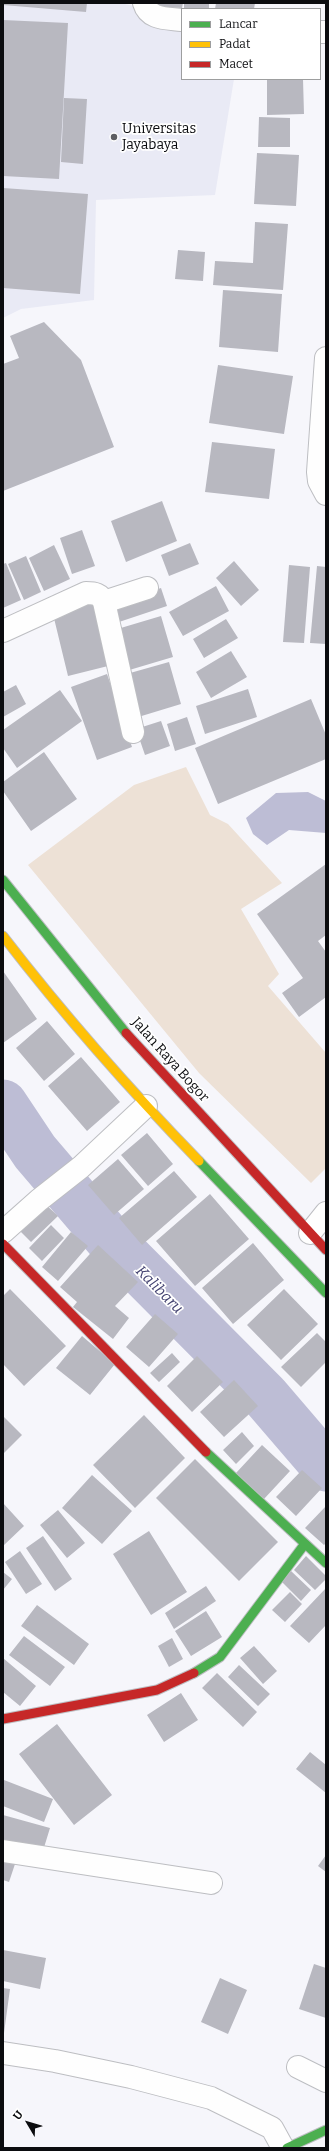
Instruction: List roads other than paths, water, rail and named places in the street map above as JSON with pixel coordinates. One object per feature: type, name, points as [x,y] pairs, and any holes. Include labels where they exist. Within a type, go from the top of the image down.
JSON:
[{"type":"main road","name":"Jalan Raya Bogor","points":[[3,880],[129,1037],[326,1250]]},
{"type":"main road","points":[[3,936],[42,986],[146,1106],[326,1293]]},
{"type":"main road","points":[[3,1244],[211,1457],[304,1545],[326,1563]]},
{"type":"main road","points":[[3,1719],[157,1690],[191,1675],[220,1657],[304,1545]]},
{"type":"main road","points":[[286,2148],[326,2130]]},
{"type":"street","points":[[144,3],[148,12],[157,18],[181,20]]},
{"type":"street","points":[[326,358],[318,472],[319,481],[326,494]]},
{"type":"street","points":[[104,602],[147,588]]},
{"type":"street","points":[[3,631],[86,593],[97,594],[104,602],[133,732]]},
{"type":"street","points":[[3,1232],[39,1200],[81,1167],[146,1106]]},
{"type":"street","points":[[310,1233],[326,1213]]},
{"type":"street","points":[[3,1851],[211,1883]]},
{"type":"street","points":[[4,2057],[55,2061],[131,2077],[211,2098],[272,2128],[283,2148]]},
{"type":"street","points":[[298,2067],[326,2081]]},
{"type":"water","points":[[308,792],[326,801],[326,833],[289,830],[267,845],[253,834],[246,818],[276,793]]},
{"type":"waterway","name":"Kalibaru","points":[[3,1104],[35,1152],[111,1241],[265,1396],[326,1467]]},
{"type":"place","name":"Universitas Jayabaya","points":[[114,137]]}]
